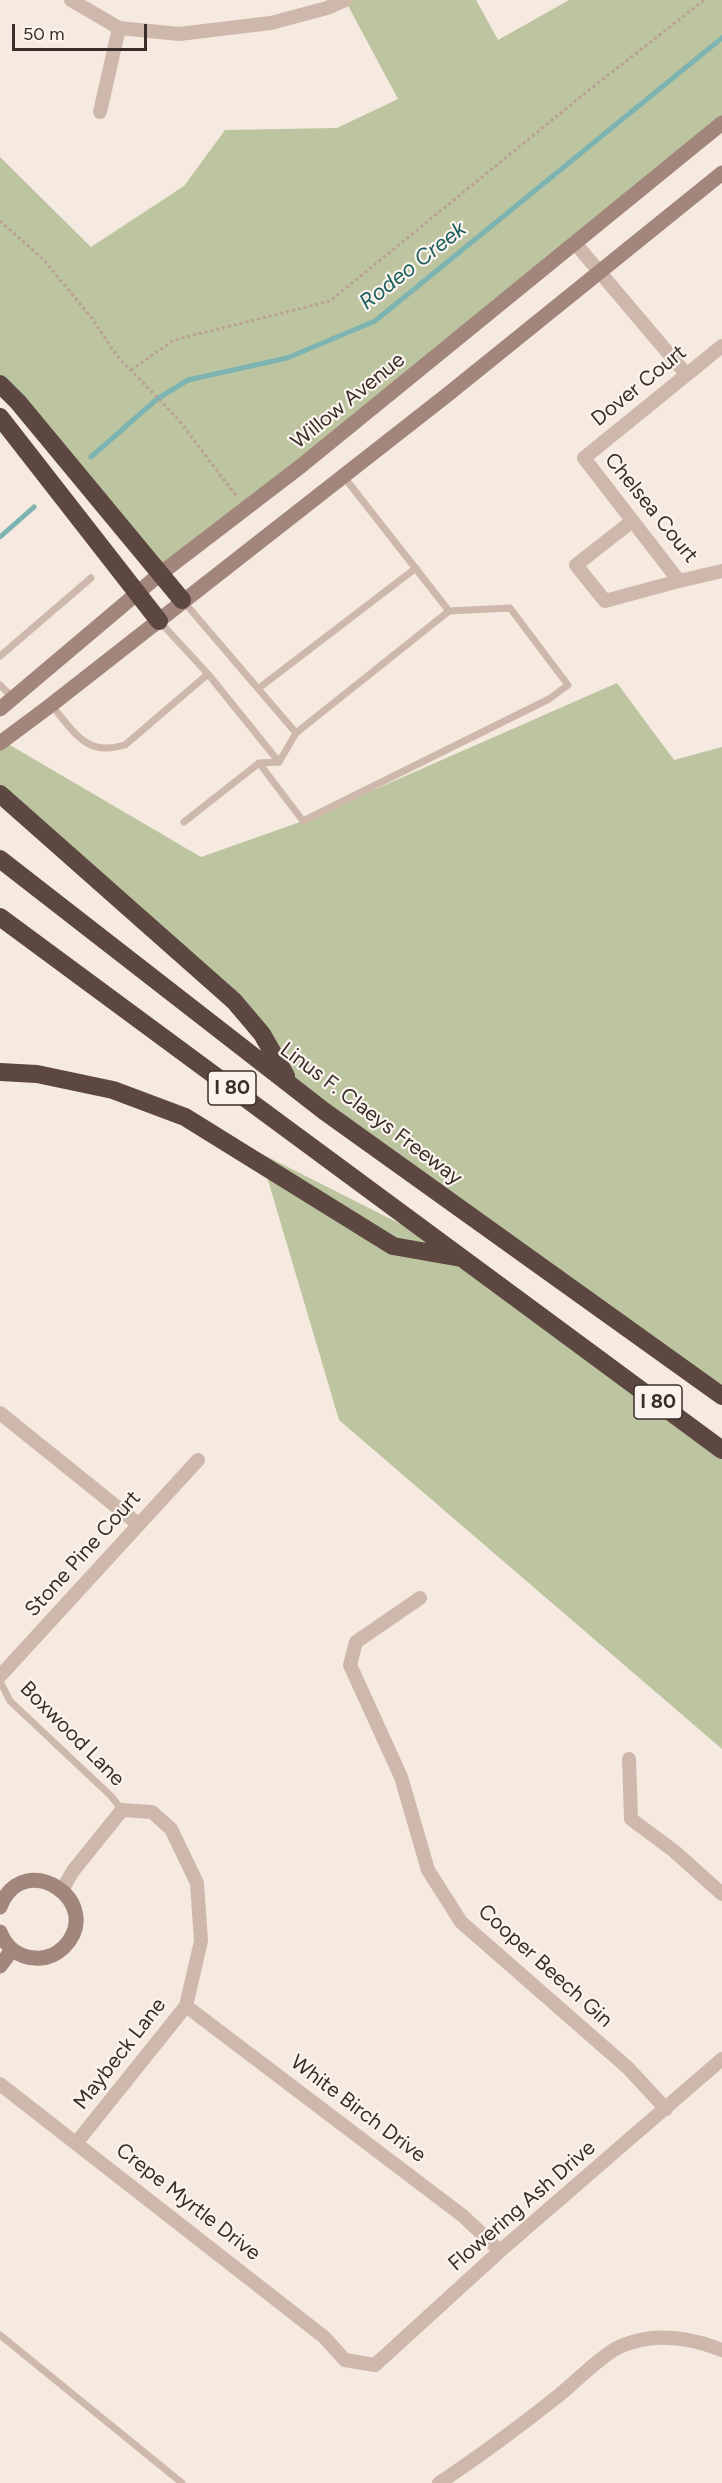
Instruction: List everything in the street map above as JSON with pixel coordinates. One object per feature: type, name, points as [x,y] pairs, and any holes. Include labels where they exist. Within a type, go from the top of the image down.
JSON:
[{"type":"highway","points":[[0,384],[18,402],[182,600]]},
{"type":"highway","points":[[0,417],[159,621]]},
{"type":"highway","points":[[0,794],[234,1001],[262,1034],[290,1083]]},
{"type":"highway","name":"Linus F. Claeys Freeway","points":[[0,860],[324,1111],[722,1396]]},
{"type":"highway","name":"I 80","points":[[0,917],[722,1450]]},
{"type":"highway","points":[[0,1072],[37,1074],[113,1090],[185,1117],[393,1246],[464,1258]]},
{"type":"street","points":[[71,0],[119,28],[179,34],[271,23],[327,8],[345,0]]},
{"type":"street","points":[[100,112],[119,28]]},
{"type":"street","name":"Willow Avenue","points":[[0,709],[160,574],[301,466],[722,123]]},
{"type":"street","points":[[0,743],[343,476],[722,173]]},
{"type":"street","points":[[575,243],[686,374]]},
{"type":"street","name":"Dover Court","points":[[584,459],[722,346]]},
{"type":"street","name":"Chelsea Court","points":[[584,459],[679,581],[722,572]]},
{"type":"street","points":[[631,522],[576,565],[605,601],[679,581]]},
{"type":"street","points":[[0,1413],[138,1524]]},
{"type":"street","name":"Stone Pine Court","points":[[0,1676],[198,1460]]},
{"type":"street","name":"Cooper Beech Gin","points":[[420,1598],[356,1642],[350,1665],[401,1777],[428,1870],[461,1922],[628,2068],[666,2109]]},
{"type":"street","points":[[629,1759],[631,1819],[674,1851],[722,1894]]},
{"type":"street","points":[[62,1890],[73,1870],[122,1810]]},
{"type":"street","name":"Maybeck Lane","points":[[77,2142],[186,2006],[201,1941],[197,1882],[171,1829],[152,1812],[122,1810]]},
{"type":"street","points":[[0,1907],[4,1891],[37,1881],[53,1884],[62,1890],[71,1902],[75,1916],[74,1931],[66,1945],[55,1954],[40,1958],[26,1957],[12,1950],[0,1932]]},
{"type":"street","points":[[0,1966],[12,1950]]},
{"type":"street","name":"White Birch Drive","points":[[186,2006],[463,2216],[500,2251]]},
{"type":"street","name":"Flowering Ash Drive","points":[[345,2360],[375,2366],[500,2251],[722,2059]]},
{"type":"street","name":"Crepe Myrtle Drive","points":[[0,2084],[324,2337],[345,2360]]},
{"type":"street","points":[[438,2483],[489,2450],[617,2348],[645,2339],[666,2337],[704,2343],[722,2350]]},
{"type":"lane","points":[[343,476],[449,611]]},
{"type":"lane","points":[[259,688],[416,568]]},
{"type":"lane","points":[[0,656],[91,578]]},
{"type":"lane","points":[[182,600],[296,733]]},
{"type":"lane","points":[[259,763],[303,821],[549,699],[568,685],[510,608],[449,611],[296,733],[279,762]]},
{"type":"lane","points":[[159,621],[208,675],[279,762]]},
{"type":"lane","points":[[51,705],[86,744],[108,750],[125,745],[208,675]]},
{"type":"lane","points":[[0,685],[13,698]]},
{"type":"lane","points":[[184,822],[259,763],[279,762]]},
{"type":"lane","name":"Boxwood Lane","points":[[0,1681],[10,1701],[111,1796],[122,1810]]},
{"type":"lane","points":[[0,2335],[182,2483]]},
{"type":"path","points":[[131,370],[174,340],[330,301],[579,98],[704,0]]},
{"type":"path","points":[[0,221],[43,259],[91,316],[117,356],[178,419],[246,508]]},
{"type":"green space","points":[[345,0],[476,0],[498,40],[569,0],[722,0],[722,123],[160,574],[0,384],[0,157],[91,247],[184,186],[225,130],[337,128],[398,99]]},
{"type":"green space","points":[[617,683],[674,760],[722,747],[722,1396],[290,1083],[262,1034],[0,795],[0,743],[3,741],[201,857],[303,821]]},
{"type":"green space","points":[[260,1153],[468,1258],[722,1448],[722,1749],[339,1420]]},
{"type":"waterway","name":"Rodeo Creek","points":[[91,457],[157,399],[188,380],[287,358],[375,321],[722,38]]},
{"type":"waterway","name":"Rodeo Creek","points":[[0,537],[34,507]]}]
